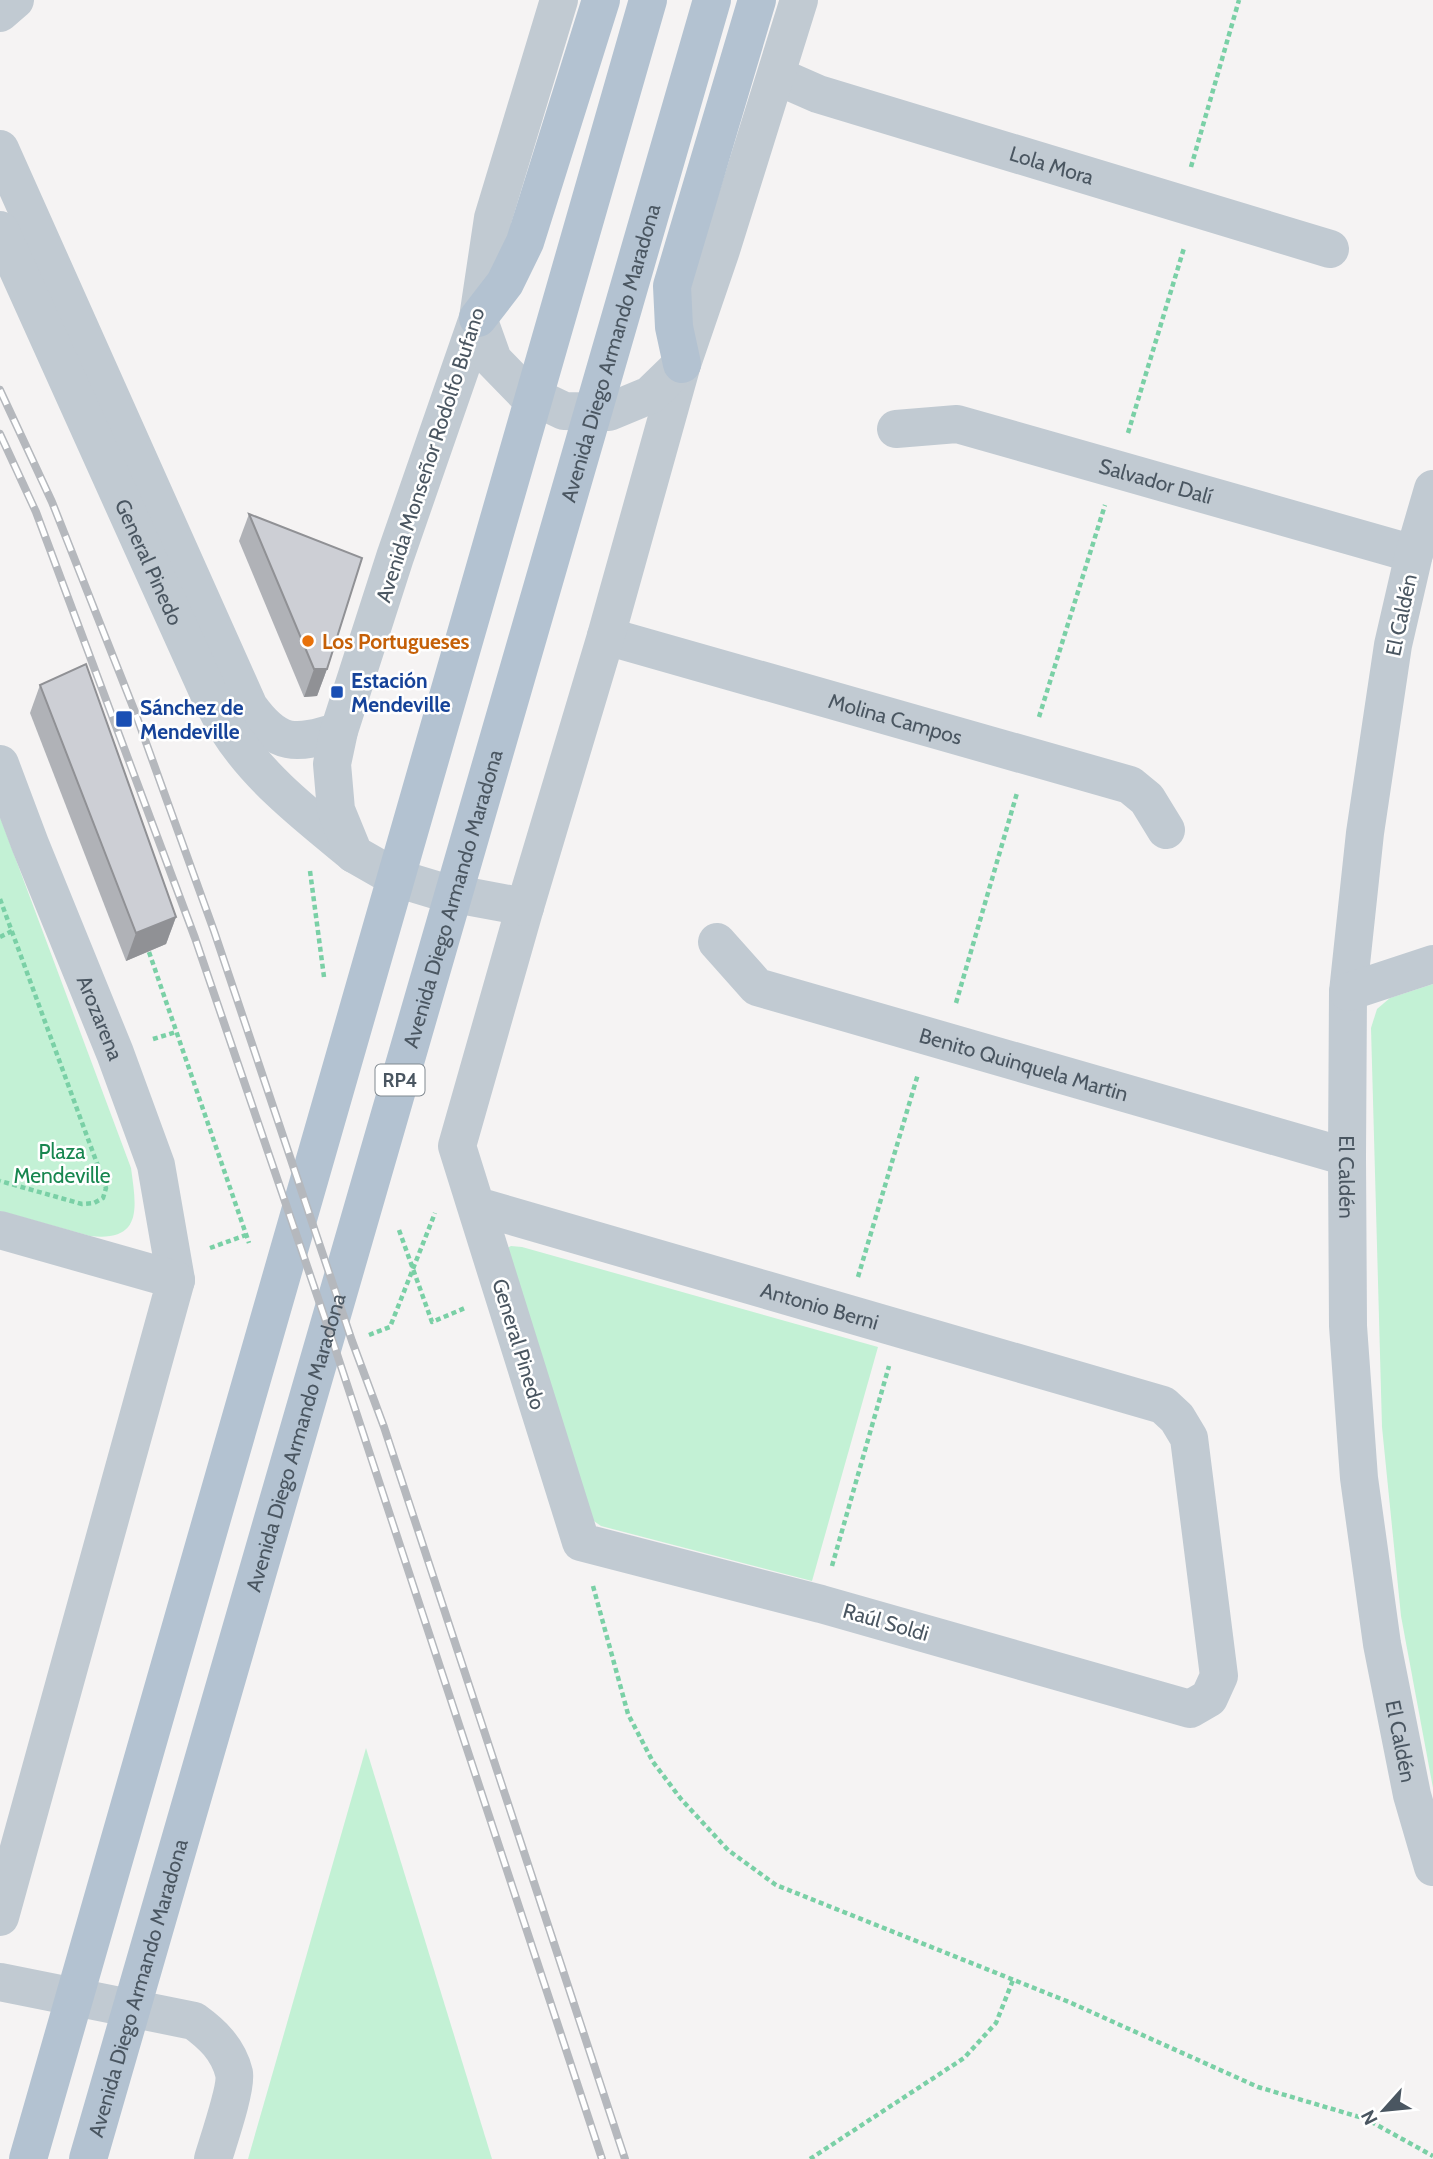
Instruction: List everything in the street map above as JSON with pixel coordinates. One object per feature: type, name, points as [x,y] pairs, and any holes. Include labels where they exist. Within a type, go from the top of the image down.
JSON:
[{"type":"main road","points":[[478,318],[505,283],[525,242],[601,0]]},
{"type":"main road","points":[[28,2159],[648,0]]},
{"type":"main road","name":"Avenida Diego Armando Maradona","points":[[88,2159],[712,0]]},
{"type":"main road","points":[[682,364],[674,327],[672,286],[757,0]]},
{"type":"street","points":[[0,13],[15,0]]},
{"type":"street","name":"Avenida Monseñor Rodolfo Bufano","points":[[354,854],[336,810],[331,764],[395,558],[478,318],[493,218],[559,0]]},
{"type":"street","points":[[354,854],[396,878],[439,891],[525,907],[606,636],[682,364],[777,76],[799,0]]},
{"type":"street","name":"Lola Mora","points":[[777,76],[818,94],[1330,249]]},
{"type":"street","name":"General Pinedo","points":[[0,149],[249,707],[276,736],[293,740],[311,739],[340,731]]},
{"type":"street","name":"General Pinedo","points":[[0,230],[203,682],[228,729],[252,760],[303,812],[354,854]]},
{"type":"street","points":[[478,318],[493,360],[524,393],[564,411],[609,412],[650,395],[682,364]]},
{"type":"street","name":"Salvador Dalí","points":[[896,429],[957,424],[1414,554]]},
{"type":"street","name":"El Caldén","points":[[1433,489],[1414,554],[1393,645],[1364,833],[1348,992],[1347,1157],[1348,1326],[1359,1478],[1382,1644],[1412,1795],[1433,1867]]},
{"type":"street","name":"Molina Campos","points":[[606,636],[1130,785],[1147,799],[1166,830]]},
{"type":"street","name":"Arozarena","points":[[0,764],[115,1052],[156,1165],[176,1280]]},
{"type":"street","name":"General Pinedo","points":[[525,907],[457,1146],[581,1542]]},
{"type":"street","name":"Benito Quinquela Martin","points":[[717,942],[757,987],[1347,1157]]},
{"type":"street","points":[[1348,992],[1433,964]]},
{"type":"street","name":"Antonio Berni","points":[[477,1206],[1163,1405],[1177,1418],[1189,1438],[1219,1676],[1209,1698],[1190,1709]]},
{"type":"street","points":[[0,1230],[176,1280],[0,1917]]},
{"type":"street","name":"Raúl Soldi","points":[[581,1542],[821,1604],[1190,1709]]},
{"type":"street","points":[[0,1982],[194,2021],[214,2036],[227,2055],[234,2075],[213,2159]]},
{"type":"path","points":[[846,1315],[929,1036],[956,1004],[1028,755],[1184,251],[1181,204],[1239,0]]},
{"type":"path","points":[[0,899],[106,1188],[103,1198],[94,1203],[82,1204],[0,1181]]},
{"type":"path","points":[[0,937],[12,931]]},
{"type":"path","points":[[821,1604],[900,1330]]},
{"type":"path","points":[[581,1542],[628,1714],[653,1762],[681,1799],[728,1850],[776,1885],[1069,2002],[1258,2087],[1366,2119],[1433,2157]]},
{"type":"path","points":[[810,2159],[964,2058],[996,2023],[1013,1980]]},
{"type":"green space","name":"Plaza Mendeville","points":[[0,817],[131,1168],[133,1218],[128,1227],[120,1233],[90,1236],[0,1211]]},
{"type":"green space","points":[[1433,984],[1433,1788],[1401,1616],[1382,1427],[1371,1028],[1377,1009],[1390,998]]},
{"type":"green space","points":[[511,1246],[878,1347],[812,1581],[601,1526],[591,1519],[501,1251]]},
{"type":"green space","points":[[366,1748],[492,2159],[248,2159]]},
{"type":"building","points":[[249,514],[362,558],[327,669],[314,669]]},
{"type":"building","points":[[86,664],[176,917],[136,933],[40,685]]},
{"type":"railway","points":[[0,390],[52,502],[135,712],[214,931],[352,1341],[384,1427],[625,2159]]},
{"type":"railway","points":[[0,434],[36,512],[195,938],[335,1348],[602,2159]]},
{"type":"place","name":"Los Portugueses","points":[[308,641]]},
{"type":"place","name":"Estación Mendeville","points":[[337,692]]},
{"type":"place","name":"Sánchez de Mendeville","points":[[124,719]]}]
